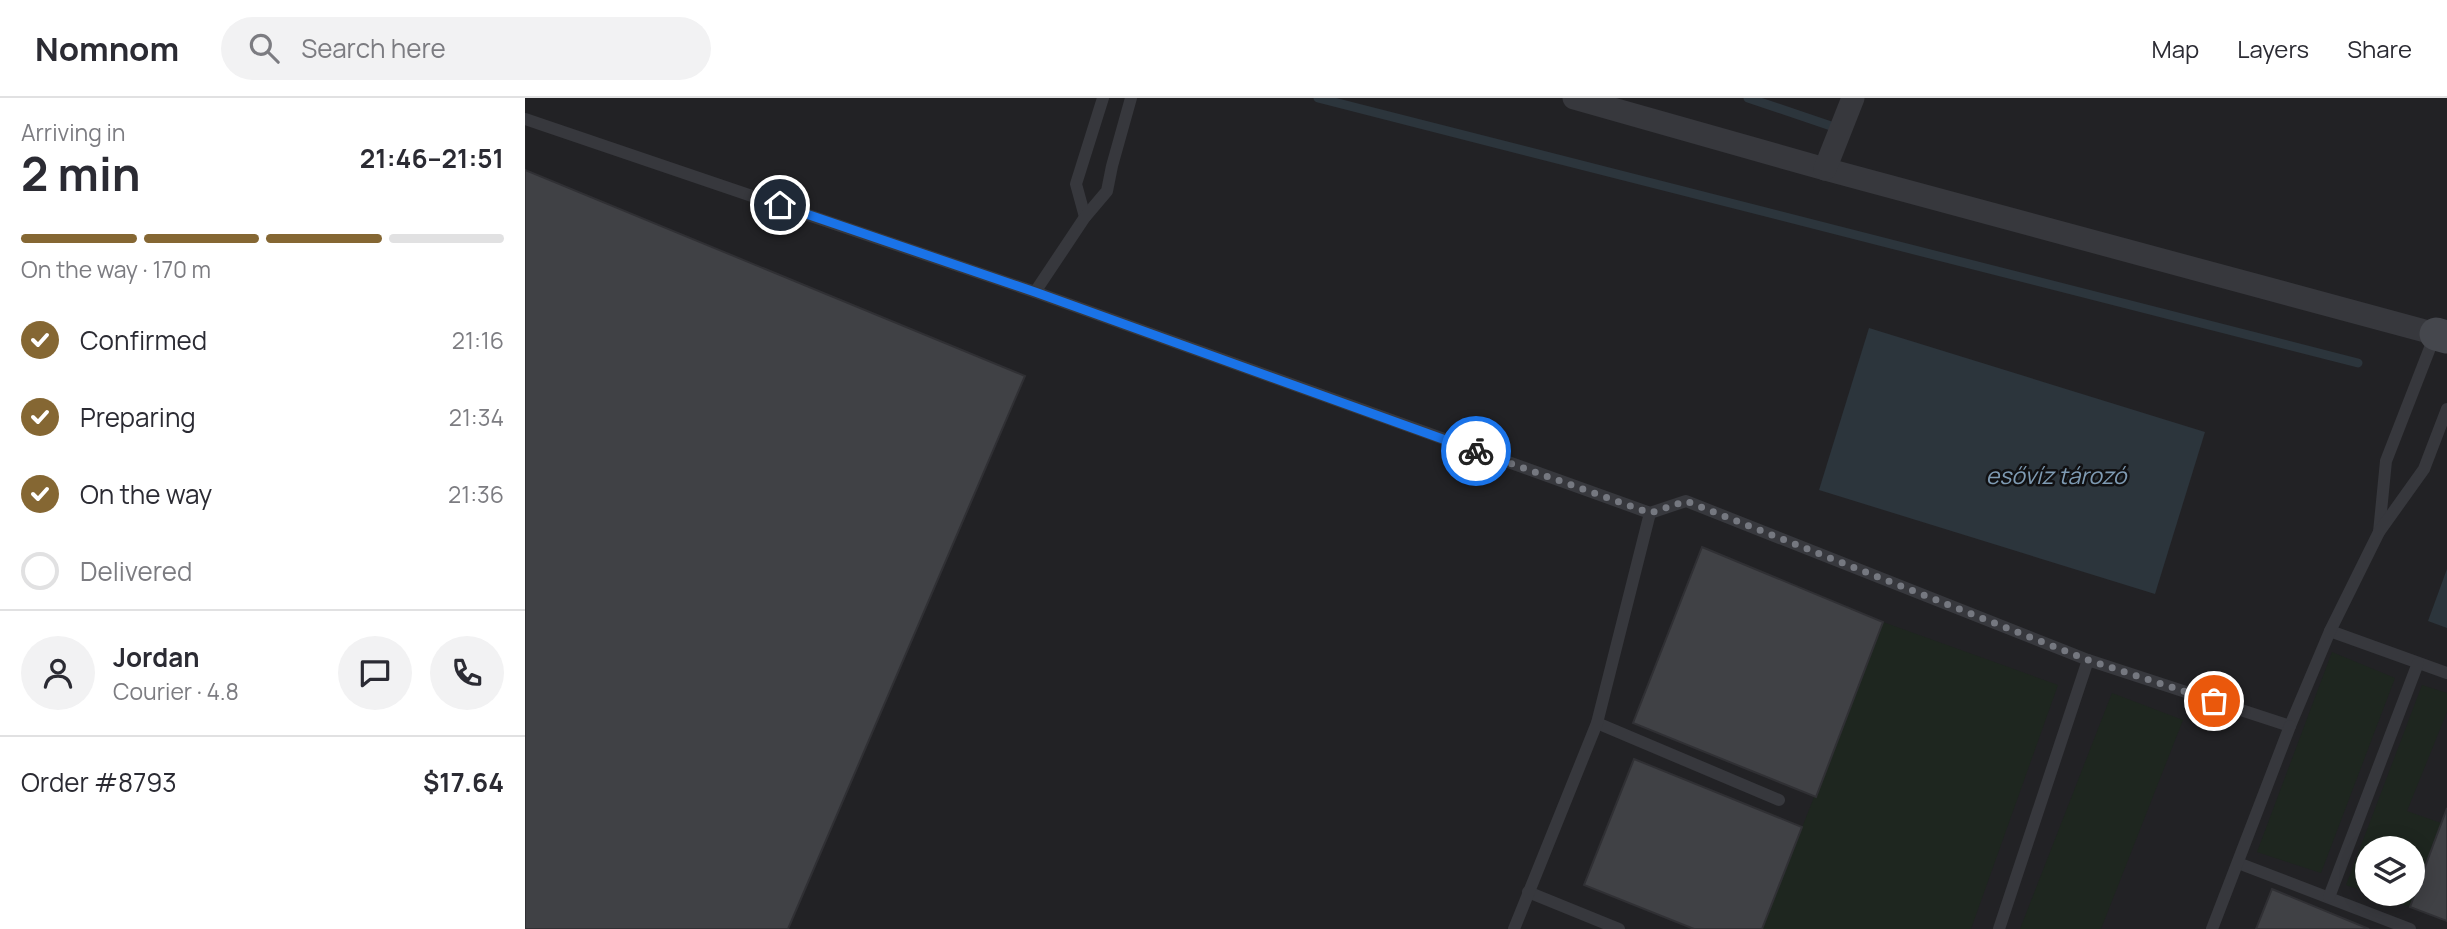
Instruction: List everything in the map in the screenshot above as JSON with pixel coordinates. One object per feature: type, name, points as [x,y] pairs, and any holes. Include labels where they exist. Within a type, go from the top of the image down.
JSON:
[{"type":"street","points":[[1574,98],[1825,169],[2442,335]]},
{"type":"street","points":[[1825,169],[1853,98]]},
{"type":"lane","points":[[1085,217],[1076,184],[1103,98]]},
{"type":"lane","points":[[1035,292],[1085,217],[1107,191],[1131,98]]},
{"type":"lane","points":[[525,119],[1035,292],[1650,513],[1686,501],[2088,660],[2290,726]]},
{"type":"lane","points":[[2379,532],[2386,461],[2442,335]]},
{"type":"lane","points":[[2212,929],[2290,726],[2330,631],[2379,532],[2424,468],[2447,409]]},
{"type":"lane","points":[[1514,929],[1597,723],[1650,513]]},
{"type":"lane","points":[[2330,631],[2447,673]]},
{"type":"lane","points":[[1999,929],[2088,660]]},
{"type":"lane","points":[[2329,897],[2418,663]]},
{"type":"lane","points":[[1597,723],[1779,800]]},
{"type":"lane","points":[[2238,863],[2410,929]]},
{"type":"lane","points":[[1528,892],[1619,929]]},
{"type":"shaded area","points":[[525,98],[2447,98],[2447,929],[525,929]]},
{"type":"shaded area","points":[[1883,622],[2058,685],[1971,929],[1762,929]]},
{"type":"shaded area","points":[[2332,652],[2395,678],[2321,873],[2257,852]]},
{"type":"shaded area","points":[[2422,685],[2447,693],[2447,712],[2407,811],[2441,823],[2425,866],[2425,836],[2365,836]]},
{"type":"shaded area","points":[[2112,693],[2183,720],[2101,929],[2020,929]]},
{"type":"shaded area","points":[[2355,861],[2355,888],[2346,885]]},
{"type":"water","name":"esővíz tározó","points":[[1869,328],[2205,432],[2155,594],[1819,490]]},
{"type":"water","points":[[2447,569],[2447,628],[2428,621]]},
{"type":"building","points":[[525,170],[1025,376],[788,929],[525,929]]},
{"type":"building","points":[[1702,547],[1883,622],[1816,797],[1633,723]]},
{"type":"building","points":[[1634,759],[1802,827],[1762,929],[1694,929],[1584,885]]},
{"type":"building","points":[[2447,808],[2447,921],[2410,907],[2425,906],[2425,867]]},
{"type":"building","points":[[2272,889],[2369,929],[2256,929]]},
{"type":"waterway","points":[[1318,98],[2358,363]]},
{"type":"waterway","points":[[1748,98],[1831,126]]},
{"type":"way so far","points":[[1476,451],[1650,513],[1686,501],[2088,660],[2214,701]]},
{"type":"route","points":[[780,205],[1035,292],[1476,451]]}]
